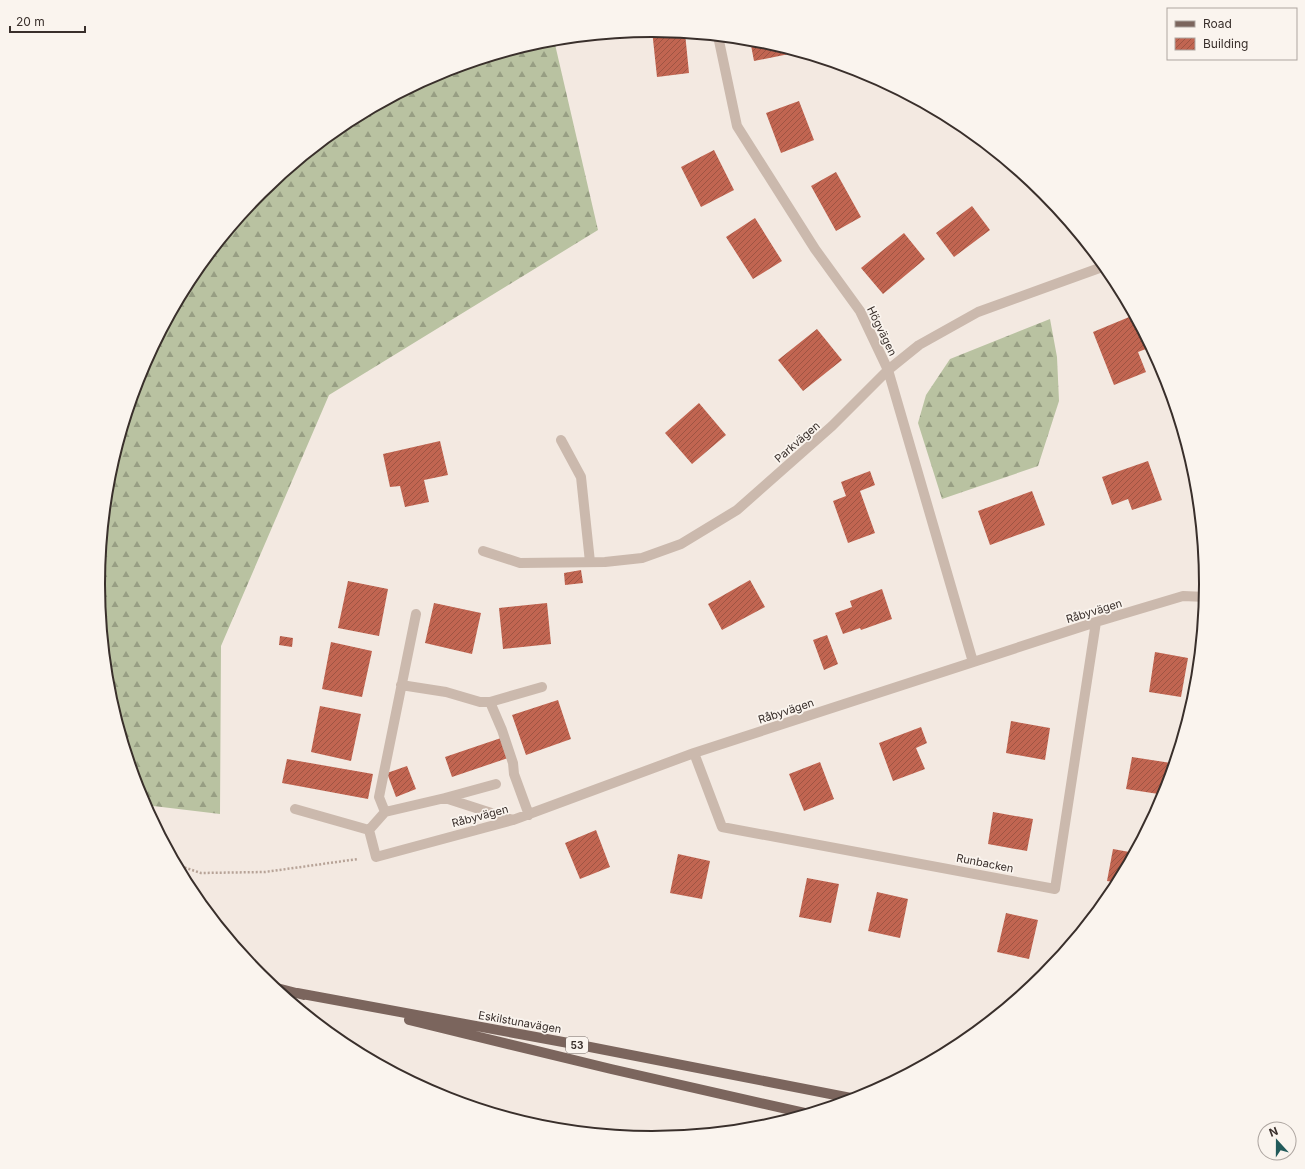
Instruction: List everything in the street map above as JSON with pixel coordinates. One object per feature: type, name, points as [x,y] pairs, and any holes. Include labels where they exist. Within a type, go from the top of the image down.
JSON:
[{"type":"main road","name":"Eskilstunavägen","points":[[285,990],[603,1067],[799,1112]]},
{"type":"main road","name":"Eskilstunavägen","points":[[297,993],[590,1047],[844,1097]]},
{"type":"street","name":"Högvägen","points":[[719,41],[737,126],[815,248],[860,311],[888,370],[973,662]]},
{"type":"street","name":"Parkvägen","points":[[483,551],[520,564],[606,562],[642,558],[681,544],[737,510],[832,426],[888,370],[919,345],[978,312],[1099,268]]},
{"type":"street","points":[[562,440],[581,477],[590,562]]},
{"type":"street","name":"Råbyvägen","points":[[376,857],[529,815],[694,753],[1096,622],[1183,596],[1200,597]]},
{"type":"street","points":[[386,812],[379,797],[416,614]]},
{"type":"street","name":"Runbacken","points":[[694,753],[722,827],[1055,889],[1096,622]]},
{"type":"street","points":[[401,685],[446,692],[480,702],[490,702],[542,687]]},
{"type":"street","points":[[490,702],[502,730],[513,764],[514,774],[529,815]]},
{"type":"street","points":[[369,830],[386,812],[496,784]]},
{"type":"street","points":[[445,798],[513,820]]},
{"type":"street","points":[[295,809],[369,830]]},
{"type":"street","points":[[369,830],[376,857]]},
{"type":"path","points":[[184,867],[201,873],[265,872],[376,857]]},
{"type":"green space","points":[[555,46],[598,230],[329,395],[221,646],[220,814],[152,806],[134,760],[124,726],[110,656],[106,620],[105,584],[106,549],[110,513],[124,443],[134,409],[161,342],[197,280],[218,251],[265,197],[319,150],[348,129],[410,93],[477,66],[511,56]]},
{"type":"green space","points":[[1050,319],[1057,357],[1059,401],[1038,466],[942,499],[918,423],[926,395],[950,359]]},
{"type":"building","points":[[653,37],[685,38],[689,73],[657,77]]},
{"type":"building","points":[[751,47],[787,54],[754,61]]},
{"type":"building","points":[[799,101],[814,140],[781,153],[766,113]]},
{"type":"building","points":[[714,150],[734,190],[701,207],[681,167]]},
{"type":"building","points":[[836,172],[861,217],[836,231],[811,186]]},
{"type":"building","points":[[972,206],[990,230],[954,257],[936,233]]},
{"type":"building","points":[[755,218],[782,261],[753,279],[726,237]]},
{"type":"building","points":[[904,233],[925,259],[883,294],[861,268]]},
{"type":"building","points":[[1130,317],[1147,349],[1138,352],[1146,372],[1114,385],[1093,332]]},
{"type":"building","points":[[817,329],[842,360],[803,391],[778,360]]},
{"type":"building","points":[[699,403],[726,435],[692,464],[665,433]]},
{"type":"building","points":[[440,441],[448,475],[424,480],[429,502],[405,507],[400,486],[390,487],[383,454]]},
{"type":"building","points":[[1148,461],[1162,500],[1132,510],[1128,499],[1112,505],[1102,477]]},
{"type":"building","points":[[870,471],[875,485],[860,491],[875,533],[848,543],[833,501],[846,496],[841,482]]},
{"type":"building","points":[[1032,491],[1045,525],[990,545],[978,511]]},
{"type":"building","points":[[581,570],[583,583],[565,585],[564,573]]},
{"type":"building","points":[[750,580],[765,607],[722,630],[708,604]]},
{"type":"building","points":[[348,581],[388,589],[379,636],[338,628]]},
{"type":"building","points":[[882,589],[892,619],[861,630],[860,628],[843,634],[835,613],[852,607],[850,601]]},
{"type":"building","points":[[434,603],[481,613],[472,654],[425,643]]},
{"type":"building","points":[[547,603],[551,644],[503,649],[499,608]]},
{"type":"building","points":[[827,635],[838,664],[824,670],[813,640]]},
{"type":"building","points":[[280,636],[293,638],[292,647],[279,645]]},
{"type":"building","points":[[331,642],[372,651],[362,697],[322,689]]},
{"type":"building","points":[[1155,652],[1188,658],[1181,697],[1149,692]]},
{"type":"building","points":[[558,700],[571,739],[526,755],[512,715]]},
{"type":"building","points":[[320,706],[361,714],[351,761],[311,752]]},
{"type":"building","points":[[1011,721],[1050,728],[1045,760],[1006,753]]},
{"type":"building","points":[[921,727],[927,743],[916,748],[925,769],[893,781],[879,743]]},
{"type":"building","points":[[501,738],[508,758],[452,777],[445,757]]},
{"type":"building","points":[[1132,757],[1170,763],[1158,794],[1126,789]]},
{"type":"building","points":[[287,759],[373,774],[368,799],[282,783]]},
{"type":"building","points":[[820,762],[834,799],[804,811],[789,774]]},
{"type":"building","points":[[407,766],[416,789],[396,797],[387,773]]},
{"type":"building","points":[[993,812],[1033,819],[1027,851],[988,844]]},
{"type":"building","points":[[596,830],[610,867],[580,879],[565,843]]},
{"type":"building","points":[[1113,849],[1130,852],[1112,882],[1107,881]]},
{"type":"building","points":[[678,854],[710,861],[702,899],[670,893]]},
{"type":"building","points":[[807,878],[839,884],[831,923],[799,917]]},
{"type":"building","points":[[877,892],[908,899],[900,938],[868,931]]},
{"type":"building","points":[[1006,913],[1038,920],[1029,959],[997,952]]}]
